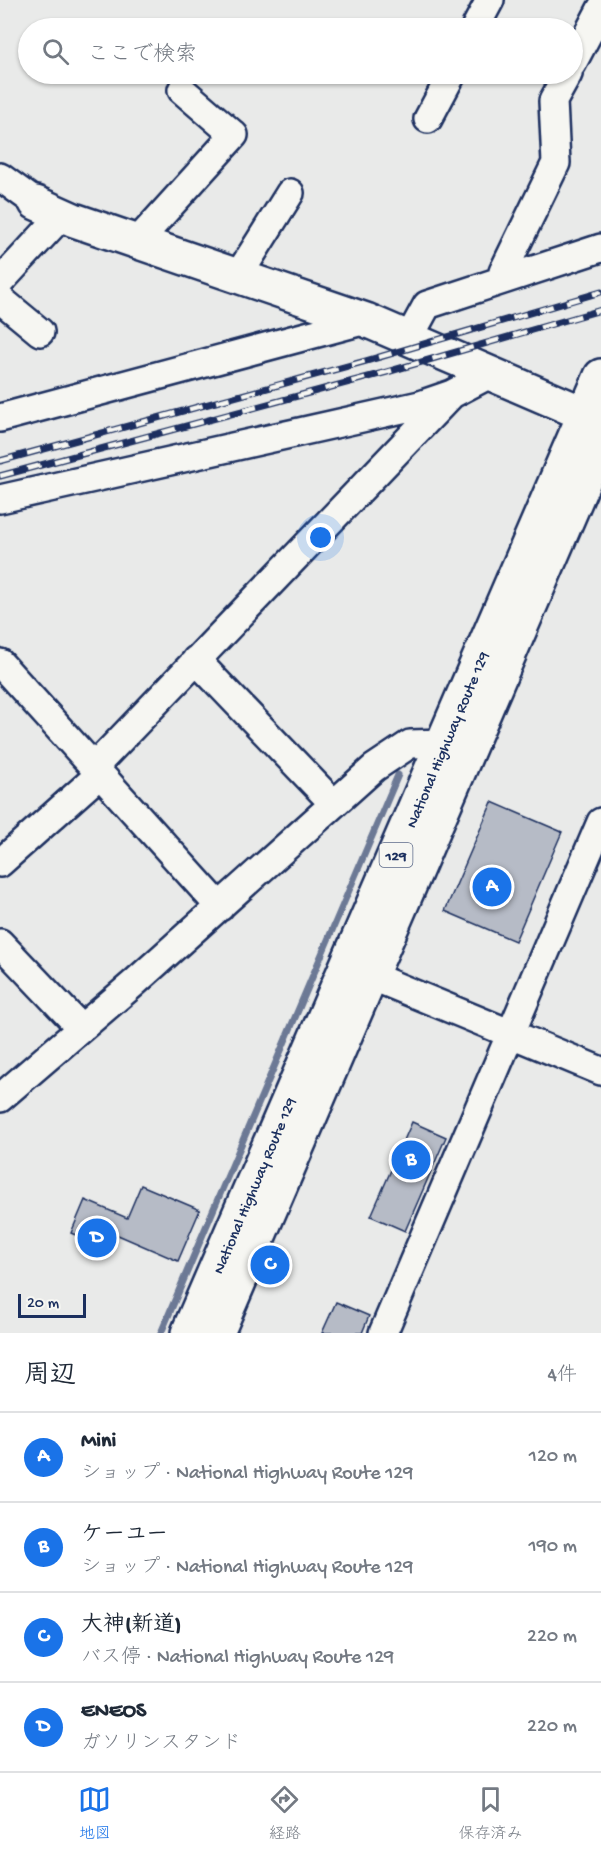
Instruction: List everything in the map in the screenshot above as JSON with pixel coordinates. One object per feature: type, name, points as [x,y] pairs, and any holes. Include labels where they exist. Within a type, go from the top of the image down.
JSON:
[{"type":"main road","points":[[49,209],[137,242],[366,320],[596,425]]},
{"type":"main road","name":"National Highway Route 129","points":[[218,1333],[371,976],[596,425],[601,376]]},
{"type":"main road","name":"National Highway Route 129","points":[[189,1333],[444,743],[596,425]]},
{"type":"street","points":[[583,44],[601,9]]},
{"type":"street","points":[[429,102],[444,84]]},
{"type":"street","points":[[503,280],[502,272],[556,164],[553,101],[562,84]]},
{"type":"street","points":[[137,242],[234,135],[199,95]]},
{"type":"street","points":[[0,177],[49,209],[0,282]]},
{"type":"street","points":[[238,276],[290,193]]},
{"type":"street","points":[[409,338],[427,305],[601,248]]},
{"type":"street","points":[[0,299],[40,332]]},
{"type":"street","points":[[0,418],[366,320]]},
{"type":"street","points":[[0,499],[420,405],[452,394],[488,375]]},
{"type":"street","points":[[0,863],[97,771],[196,660],[452,394]]},
{"type":"street","points":[[196,660],[334,804]]},
{"type":"street","points":[[0,663],[220,907]]},
{"type":"street","points":[[0,1098],[220,907],[374,768],[410,744],[444,743]]},
{"type":"street","points":[[383,1333],[601,822]]},
{"type":"street","points":[[0,943],[81,1028]]},
{"type":"street","points":[[371,976],[601,1071]]},
{"type":"building","points":[[492,802],[562,832],[515,941],[445,911]]},
{"type":"building","points":[[412,1122],[446,1137],[405,1231],[371,1216]]},
{"type":"building","points":[[141,1185],[200,1210],[178,1261],[118,1235],[111,1250],[71,1233],[85,1200],[127,1218]]},
{"type":"building","points":[[336,1302],[369,1316],[362,1333],[322,1333]]},
{"type":"waterway","points":[[161,1333],[398,775]]},
{"type":"railway","points":[[0,461],[366,361],[601,292]]},
{"type":"railway","points":[[0,476],[387,372],[601,310]]},
{"type":"place","name":"Mini","points":[[492,887]]},
{"type":"place","name":"ケーユー","points":[[411,1160]]},
{"type":"place","name":"ENEOS","points":[[97,1238]]},
{"type":"place","name":"大神(新道)","points":[[270,1265]]}]
